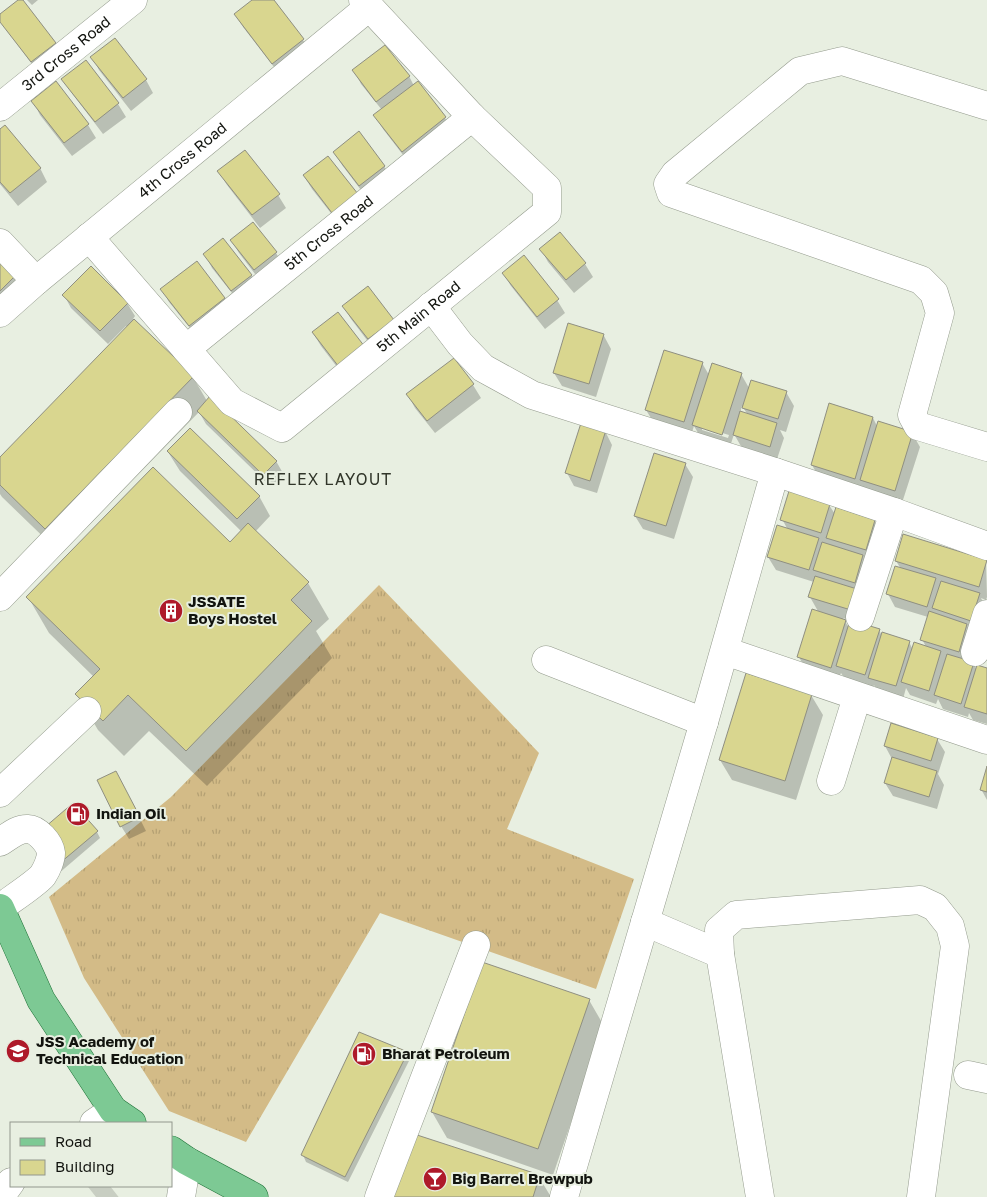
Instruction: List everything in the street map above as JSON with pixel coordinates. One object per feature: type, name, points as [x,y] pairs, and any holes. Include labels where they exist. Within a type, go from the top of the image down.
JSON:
[{"type":"main road","points":[[0,908],[41,1000],[113,1119]]},
{"type":"main road","points":[[179,1156],[254,1197]]},
{"type":"street","name":"3rd Cross Road","points":[[0,107],[133,0]]},
{"type":"street","name":"5th Main Road","points":[[90,237],[232,402],[282,428],[547,212],[547,188],[472,118],[366,3]]},
{"type":"street","name":"4th Cross Road","points":[[0,313],[366,3]]},
{"type":"street","points":[[987,106],[842,61],[800,71],[675,174],[668,184],[671,193],[921,280],[934,293],[940,313],[912,415],[918,426],[987,447]]},
{"type":"street","name":"5th Cross Road","points":[[186,349],[472,118]]},
{"type":"street","points":[[0,244],[36,281]]},
{"type":"street","points":[[431,306],[460,344],[483,368],[532,395],[776,472],[987,546]]},
{"type":"street","points":[[0,596],[178,412]]},
{"type":"street","points":[[564,1197],[776,472]]},
{"type":"street","points":[[860,617],[894,512]]},
{"type":"street","points":[[975,652],[987,614]]},
{"type":"street","points":[[725,651],[987,740]]},
{"type":"street","points":[[546,660],[704,722]]},
{"type":"street","points":[[831,781],[857,697]]},
{"type":"street","points":[[0,792],[87,711]]},
{"type":"street","points":[[0,842],[18,831],[28,828],[38,833],[46,842],[51,852],[49,862],[42,876],[0,908]]},
{"type":"street","points":[[760,1197],[720,954],[719,930],[736,915],[920,900],[935,908],[950,926],[955,946],[921,1197]]},
{"type":"street","points":[[645,922],[720,954]]},
{"type":"street","points":[[379,1197],[476,945]]},
{"type":"street","points":[[179,1156],[181,1197]]},
{"type":"street","points":[[0,1196],[10,1183]]},
{"type":"green space","points":[[379,585],[539,753],[507,829],[634,879],[596,989],[380,913],[246,1142],[169,1111],[84,978],[49,897],[171,797]]},
{"type":"building","points":[[18,0],[23,0],[56,43],[31,62],[0,22],[0,14]]},
{"type":"building","points":[[252,0],[274,0],[304,39],[272,64],[234,14]]},
{"type":"building","points":[[115,38],[147,79],[123,98],[90,57]]},
{"type":"building","points":[[385,45],[410,76],[376,102],[352,70]]},
{"type":"building","points":[[86,60],[119,103],[95,122],[61,79]]},
{"type":"building","points":[[56,81],[89,124],[64,143],[31,101]]},
{"type":"building","points":[[418,81],[446,117],[402,152],[373,115]]},
{"type":"building","points":[[5,125],[41,168],[10,193],[0,182],[0,129]]},
{"type":"building","points":[[359,131],[385,166],[359,186],[333,152]]},
{"type":"building","points":[[245,150],[280,194],[252,215],[217,171]]},
{"type":"building","points":[[328,156],[358,194],[332,213],[303,175]]},
{"type":"building","points":[[253,222],[277,252],[254,270],[230,240]]},
{"type":"building","points":[[560,232],[586,263],[566,280],[539,249]]},
{"type":"building","points":[[223,238],[252,275],[231,291],[203,254]]},
{"type":"building","points":[[0,252],[19,272],[0,291]]},
{"type":"building","points":[[524,255],[559,299],[537,317],[502,273]]},
{"type":"building","points":[[197,261],[225,298],[189,326],[160,289]]},
{"type":"building","points":[[91,266],[128,303],[100,331],[62,295]]},
{"type":"building","points":[[368,286],[394,320],[368,339],[342,306]]},
{"type":"building","points":[[338,312],[365,347],[339,367],[312,332]]},
{"type":"building","points":[[134,319],[194,376],[45,529],[0,485],[0,457]]},
{"type":"building","points":[[568,323],[604,334],[589,384],[553,373]]},
{"type":"building","points":[[664,350],[703,362],[684,422],[645,410]]},
{"type":"building","points":[[454,358],[474,384],[427,421],[406,394]]},
{"type":"building","points":[[712,363],[742,373],[722,435],[692,425]]},
{"type":"building","points":[[751,380],[787,391],[778,419],[742,408]]},
{"type":"building","points":[[210,396],[277,461],[263,475],[197,411]]},
{"type":"building","points":[[829,403],[873,417],[855,479],[811,465]]},
{"type":"building","points":[[740,411],[777,423],[770,447],[733,435]]},
{"type":"building","points":[[878,421],[913,432],[895,491],[860,480]]},
{"type":"building","points":[[581,423],[606,430],[590,481],[565,473]]},
{"type":"building","points":[[190,428],[260,496],[237,519],[167,451]]},
{"type":"building","points":[[654,453],[686,463],[666,526],[634,516]]},
{"type":"building","name":"JSSATE Boys Hostel","points":[[153,467],[230,542],[248,523],[309,582],[291,600],[312,621],[186,751],[128,695],[103,721],[75,694],[100,669],[26,597]]},
{"type":"building","points":[[789,491],[830,504],[821,533],[780,520]]},
{"type":"building","points":[[836,507],[875,520],[866,550],[826,538]]},
{"type":"building","points":[[777,525],[819,538],[809,570],[767,557]]},
{"type":"building","points":[[903,534],[987,560],[979,587],[895,561]]},
{"type":"building","points":[[822,542],[863,555],[855,583],[813,570]]},
{"type":"building","points":[[895,566],[936,578],[927,607],[886,594]]},
{"type":"building","points":[[815,576],[857,589],[851,610],[808,597]]},
{"type":"building","points":[[941,581],[980,593],[971,621],[932,608]]},
{"type":"building","points":[[812,609],[846,620],[831,668],[797,657]]},
{"type":"building","points":[[929,611],[967,624],[959,652],[920,640]]},
{"type":"building","points":[[850,620],[880,629],[865,675],[836,666]]},
{"type":"building","points":[[882,632],[910,641],[896,686],[868,678]]},
{"type":"building","points":[[914,642],[941,651],[929,691],[901,682]]},
{"type":"building","points":[[947,654],[974,662],[961,704],[934,695]]},
{"type":"building","points":[[977,665],[987,668],[987,714],[964,707]]},
{"type":"building","points":[[746,673],[812,694],[785,781],[719,760]]},
{"type":"building","points":[[891,723],[938,738],[931,761],[884,746]]},
{"type":"building","points":[[892,757],[937,771],[929,797],[884,783]]},
{"type":"building","points":[[987,766],[987,792],[980,790]]},
{"type":"building","points":[[116,771],[140,817],[120,827],[97,780]]},
{"type":"building","points":[[73,803],[98,831],[54,868],[30,840]]},
{"type":"building","points":[[482,962],[590,999],[538,1149],[431,1112]]},
{"type":"building","points":[[359,1032],[408,1052],[345,1177],[301,1155]]},
{"type":"building","points":[[414,1134],[540,1175],[533,1197],[391,1197]]},
{"type":"tunnel","points":[[96,1197],[109,1187]]},
{"type":"place","name":"JSSATE Boys Hostel","points":[[171,611]]},
{"type":"place","name":"Indian Oil","points":[[78,814]]},
{"type":"place","name":"JSS Academy of Technical Education","points":[[18,1051]]},
{"type":"place","name":"Bharat Petroleum","points":[[364,1054]]},
{"type":"place","name":"Big Barrel Brewpub","points":[[435,1179]]},
{"type":"district","name":"REFLEX LAYOUT","points":[[323,479]]}]
